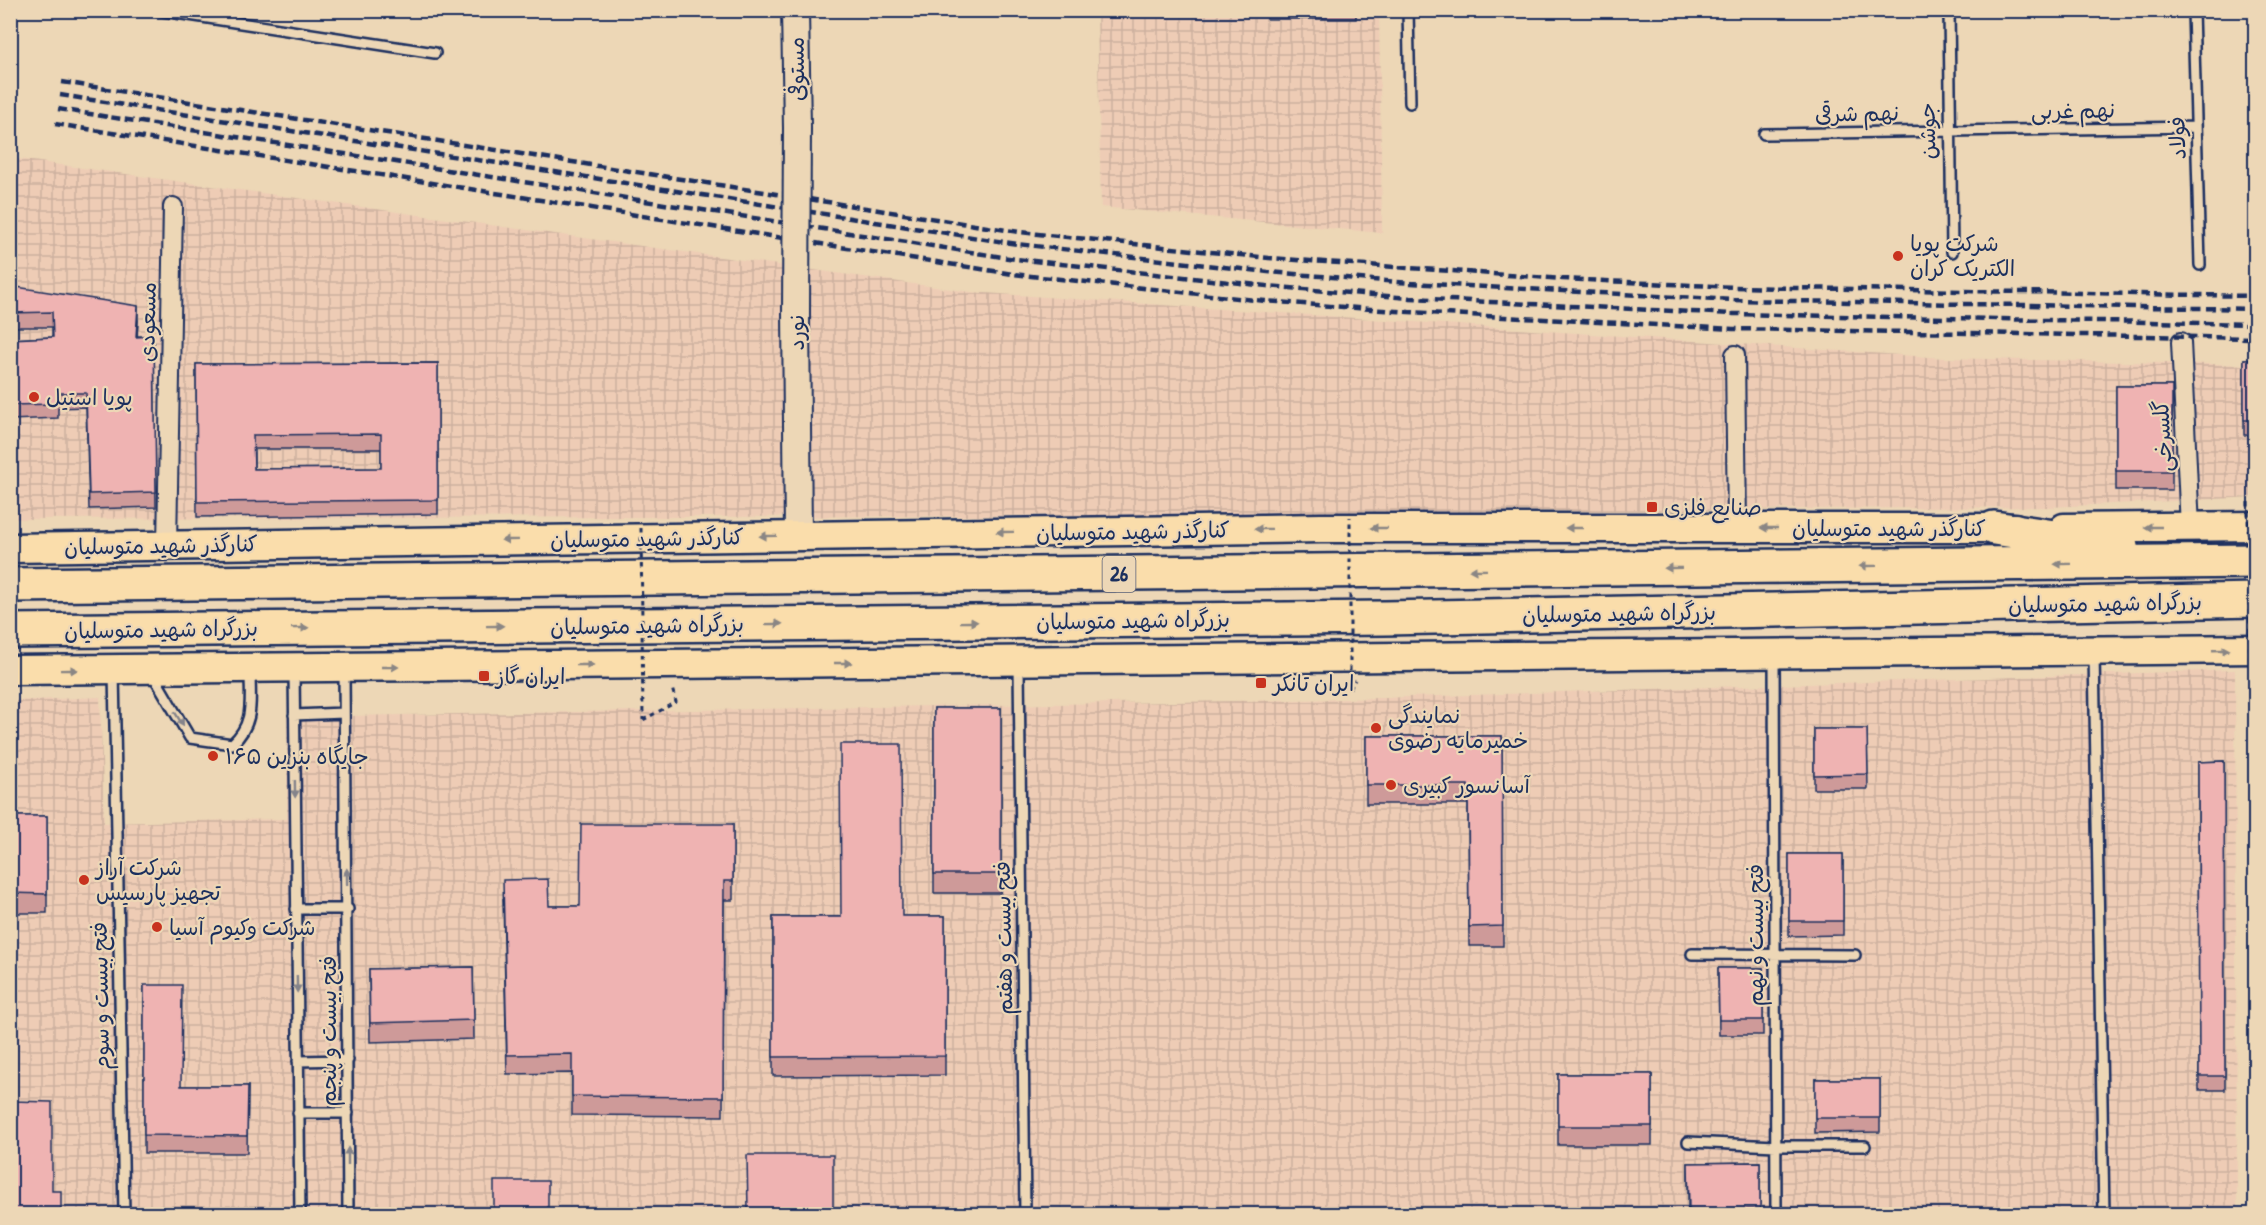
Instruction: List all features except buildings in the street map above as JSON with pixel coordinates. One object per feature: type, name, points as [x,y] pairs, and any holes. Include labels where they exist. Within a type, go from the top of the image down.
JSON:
[{"type":"highway","points":[[1994,528],[2241,562]]},
{"type":"highway","name":"بزرگراه شهید متوسلیان","points":[[10,585],[2241,562]]},
{"type":"highway","name":"بزرگراه شهید متوسلیان","points":[[10,631],[1385,618],[2256,600]]},
{"type":"main road","name":"کنارگذر شهید متوسلیان","points":[[10,548],[1321,528],[2190,527],[2252,514]]},
{"type":"main road","points":[[10,670],[2094,652],[2253,657]]},
{"type":"street","name":"مستوفی","points":[[795,10],[797,128]]},
{"type":"street","name":"نورد","points":[[797,128],[798,536]]},
{"type":"street","name":"مسعودی","points":[[166,545],[173,207]]},
{"type":"street","name":"گلسرخی","points":[[2181,342],[2190,527]]},
{"type":"street","points":[[1734,355],[1737,528]]},
{"type":"lane","points":[[1408,10],[1410,104]]},
{"type":"lane","name":"جوشن","points":[[1949,10],[1952,252]]},
{"type":"lane","name":"فولاد","points":[[2193,10],[2200,265]]},
{"type":"lane","points":[[156,11],[435,53]]},
{"type":"lane","name":"نهم غربی","points":[[1951,132],[2196,127]]},
{"type":"lane","name":"نهم شرقی","points":[[1764,134],[1951,132]]},
{"type":"lane","points":[[2094,652],[2104,1215]]},
{"type":"lane","name":"فتح بیست و نهم","points":[[1774,655],[1776,1215]]},
{"type":"lane","name":"فتح بیست و هفتم","points":[[1019,661],[1025,1215]]},
{"type":"lane","name":"فتح بیست و پنجم","points":[[345,667],[348,1215]]},
{"type":"lane","points":[[149,669],[190,738],[232,744],[245,733],[250,714],[250,668]]},
{"type":"lane","name":"فتح بیست و پنجم","points":[[294,668],[300,1215]]},
{"type":"lane","name":"فتح بیست و سوم","points":[[114,669],[124,1215]]},
{"type":"lane","points":[[294,715],[344,713]]},
{"type":"lane","points":[[296,909],[348,909]]},
{"type":"lane","points":[[1692,954],[1855,955]]},
{"type":"lane","points":[[298,1061],[348,1060]]},
{"type":"lane","points":[[298,1113],[348,1113]]},
{"type":"lane","points":[[1688,1142],[1776,1146],[1865,1146]]},
{"type":"path","points":[[2252,514],[2253,657]]},
{"type":"path","points":[[1350,517],[1350,689]]},
{"type":"path","points":[[641,528],[643,720],[676,702]]},
{"type":"shaded area","points":[[1097,11],[1379,11],[1382,233],[1101,207]]},
{"type":"shaded area","points":[[11,158],[971,292],[1944,358],[2255,365],[2255,497],[2050,507],[977,516],[11,519]]},
{"type":"shaded area","points":[[2235,670],[2237,1214],[11,1214],[10,701],[100,697],[104,823],[287,819],[287,717],[1346,699]]},
{"type":"railway","points":[[62,82],[1019,232],[1269,258],[1563,279],[1735,287],[2256,296]]},
{"type":"railway","points":[[60,95],[1017,244],[1268,272],[1411,283],[1734,300],[2256,309]]},
{"type":"railway","points":[[58,109],[1015,259],[1267,286],[1410,298],[1734,314],[2256,324]]},
{"type":"railway","points":[[55,124],[1013,274],[1265,301],[1409,312],[1733,329],[2256,338]]},
{"type":"place","name":"شرکت پویا الکتریک کران","points":[[1898,256]]},
{"type":"place","name":"پویا استیل","points":[[34,397]]},
{"type":"place","name":"صنایع فلزی","points":[[1652,507]]},
{"type":"place","name":"ایران گاز","points":[[484,676]]},
{"type":"place","name":"ایران تانکر","points":[[1261,683]]},
{"type":"place","name":"نمایندگی خمیرمایه رضوی","points":[[1376,728]]},
{"type":"place","name":"جایگاه بنزین ۱۶۵","points":[[213,756]]},
{"type":"place","name":"آسانسور کبیری","points":[[1391,785]]},
{"type":"place","name":"شرکت آراز تجهیز پارسیس","points":[[84,880]]},
{"type":"place","name":"شرکت وکیوم آسیا","points":[[157,927]]}]
